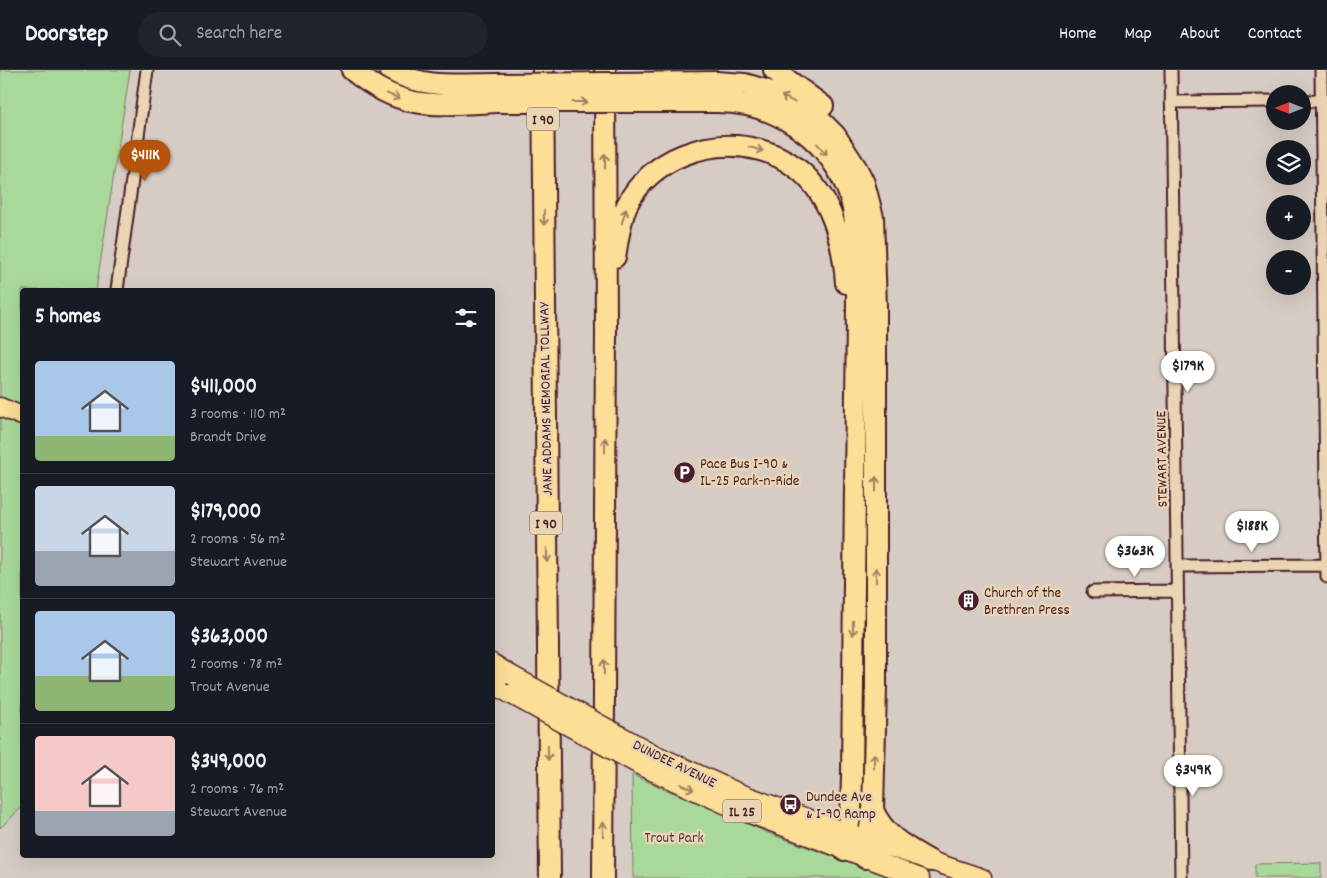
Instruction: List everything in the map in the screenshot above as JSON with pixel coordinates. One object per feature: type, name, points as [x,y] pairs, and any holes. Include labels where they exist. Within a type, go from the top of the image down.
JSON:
[{"type":"highway","points":[[352,70],[371,85],[412,102],[443,105],[496,93]]},
{"type":"highway","points":[[390,70],[404,77],[422,82],[496,93],[717,92],[735,82],[755,86],[794,102],[823,123],[835,135],[848,154],[864,183],[872,217],[876,307],[876,657],[873,810],[867,848]]},
{"type":"highway","points":[[538,70],[543,169]]},
{"type":"highway","name":"JANE ADDAMS MEMORIAL TOLLWAY","points":[[543,70],[550,878]]},
{"type":"highway","points":[[603,878],[606,333],[605,70]]},
{"type":"highway","points":[[774,70],[812,97],[841,122],[865,158],[877,189],[882,218],[882,244],[876,307]]},
{"type":"highway","points":[[717,92],[737,103],[762,108],[794,124],[807,133],[826,152],[846,186],[854,210],[857,324],[852,776],[851,812],[846,842]]},
{"type":"highway","points":[[606,333],[620,230],[627,205],[644,180],[678,157],[711,146],[748,147],[778,157],[802,173],[813,184],[827,206],[839,238],[846,278],[855,449]]},
{"type":"highway","points":[[873,810],[877,818],[898,842],[925,869]]},
{"type":"main road","points":[[0,408],[20,415]]},
{"type":"main road","name":"DUNDEE AVENUE","points":[[495,665],[647,760]]},
{"type":"main road","name":"DUNDEE AVENUE","points":[[495,685],[510,694],[647,760],[737,792],[846,842],[925,869],[982,878]]},
{"type":"street","points":[[117,288],[147,70]]},
{"type":"street","name":"STEWART AVENUE","points":[[1171,70],[1181,878]]},
{"type":"street","points":[[1321,70],[1327,577]]},
{"type":"street","points":[[1171,102],[1266,101]]},
{"type":"street","points":[[1311,101],[1321,101]]},
{"type":"street","points":[[1177,566],[1327,565]]},
{"type":"street","points":[[1093,592],[1177,591]]},
{"type":"green space","points":[[0,70],[130,70],[96,288],[20,288],[20,809],[0,828]]},
{"type":"green space","name":"Trout Park","points":[[632,775],[773,835],[894,878],[633,878]]},
{"type":"green space","points":[[1321,863],[1321,878],[1255,878],[1255,864]]},
{"type":"place","name":"Pace Bus I-90 & IL-25 Park-n-Ride","points":[[684,472]]},
{"type":"place","name":"Church of the Brethren Press","points":[[968,601]]},
{"type":"place","name":"Dundee Ave & I-90 Ramp","points":[[790,805]]}]
